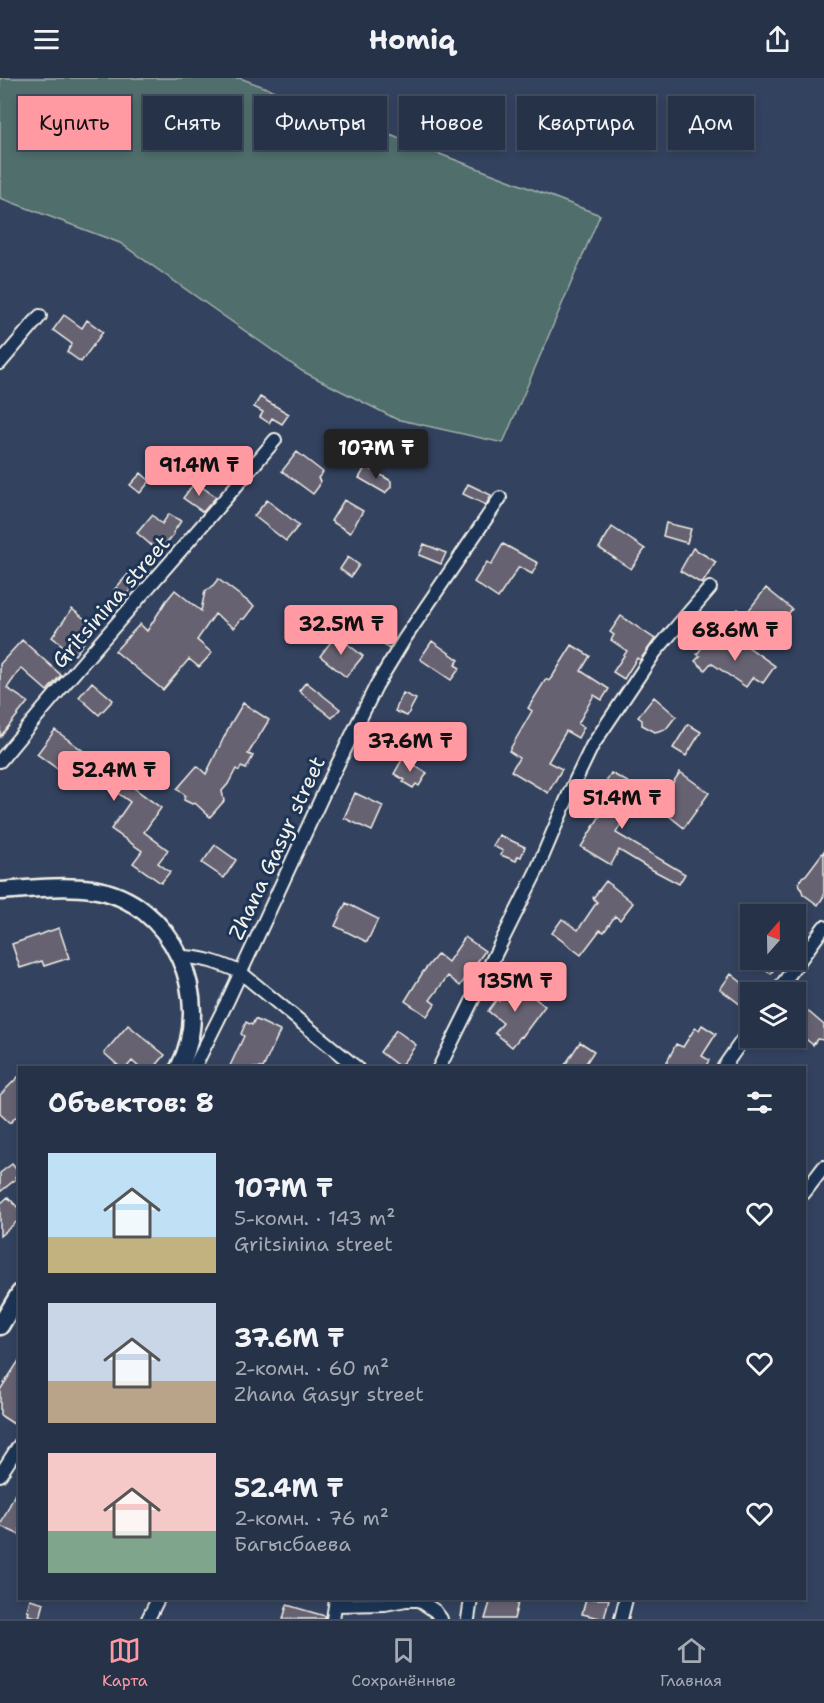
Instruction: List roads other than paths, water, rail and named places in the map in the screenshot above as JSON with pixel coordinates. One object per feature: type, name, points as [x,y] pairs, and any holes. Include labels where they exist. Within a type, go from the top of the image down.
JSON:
[{"type":"street","points":[[0,363],[40,316]]},
{"type":"street","name":"Gritsinina street","points":[[0,762],[275,440]]},
{"type":"street","name":"Zhana Gasyr street","points":[[195,1066],[376,686],[405,638],[500,498]]},
{"type":"street","points":[[440,1066],[536,872],[592,746],[655,652],[710,588]]},
{"type":"street","points":[[0,891],[92,889],[121,897],[145,910],[172,943],[180,957],[193,1002],[190,1038],[186,1055],[180,1066]]},
{"type":"street","points":[[784,982],[824,927]]},
{"type":"street","points":[[180,957],[196,957],[223,964],[240,972],[355,1066]]},
{"type":"street","points":[[190,1038],[195,1042],[206,1044]]},
{"type":"street","points":[[724,1066],[740,1043]]},
{"type":"street","points":[[806,1190],[824,1167]]},
{"type":"street","points":[[0,1326],[18,1296]]},
{"type":"street","points":[[0,1475],[18,1446]]},
{"type":"street","points":[[148,1619],[158,1600]]},
{"type":"street","points":[[333,1619],[336,1602],[385,1604],[406,1600],[419,1600],[435,1611],[441,1619]]},
{"type":"street","points":[[468,1619],[471,1600]]},
{"type":"street","points":[[621,1619],[626,1600]]}]
